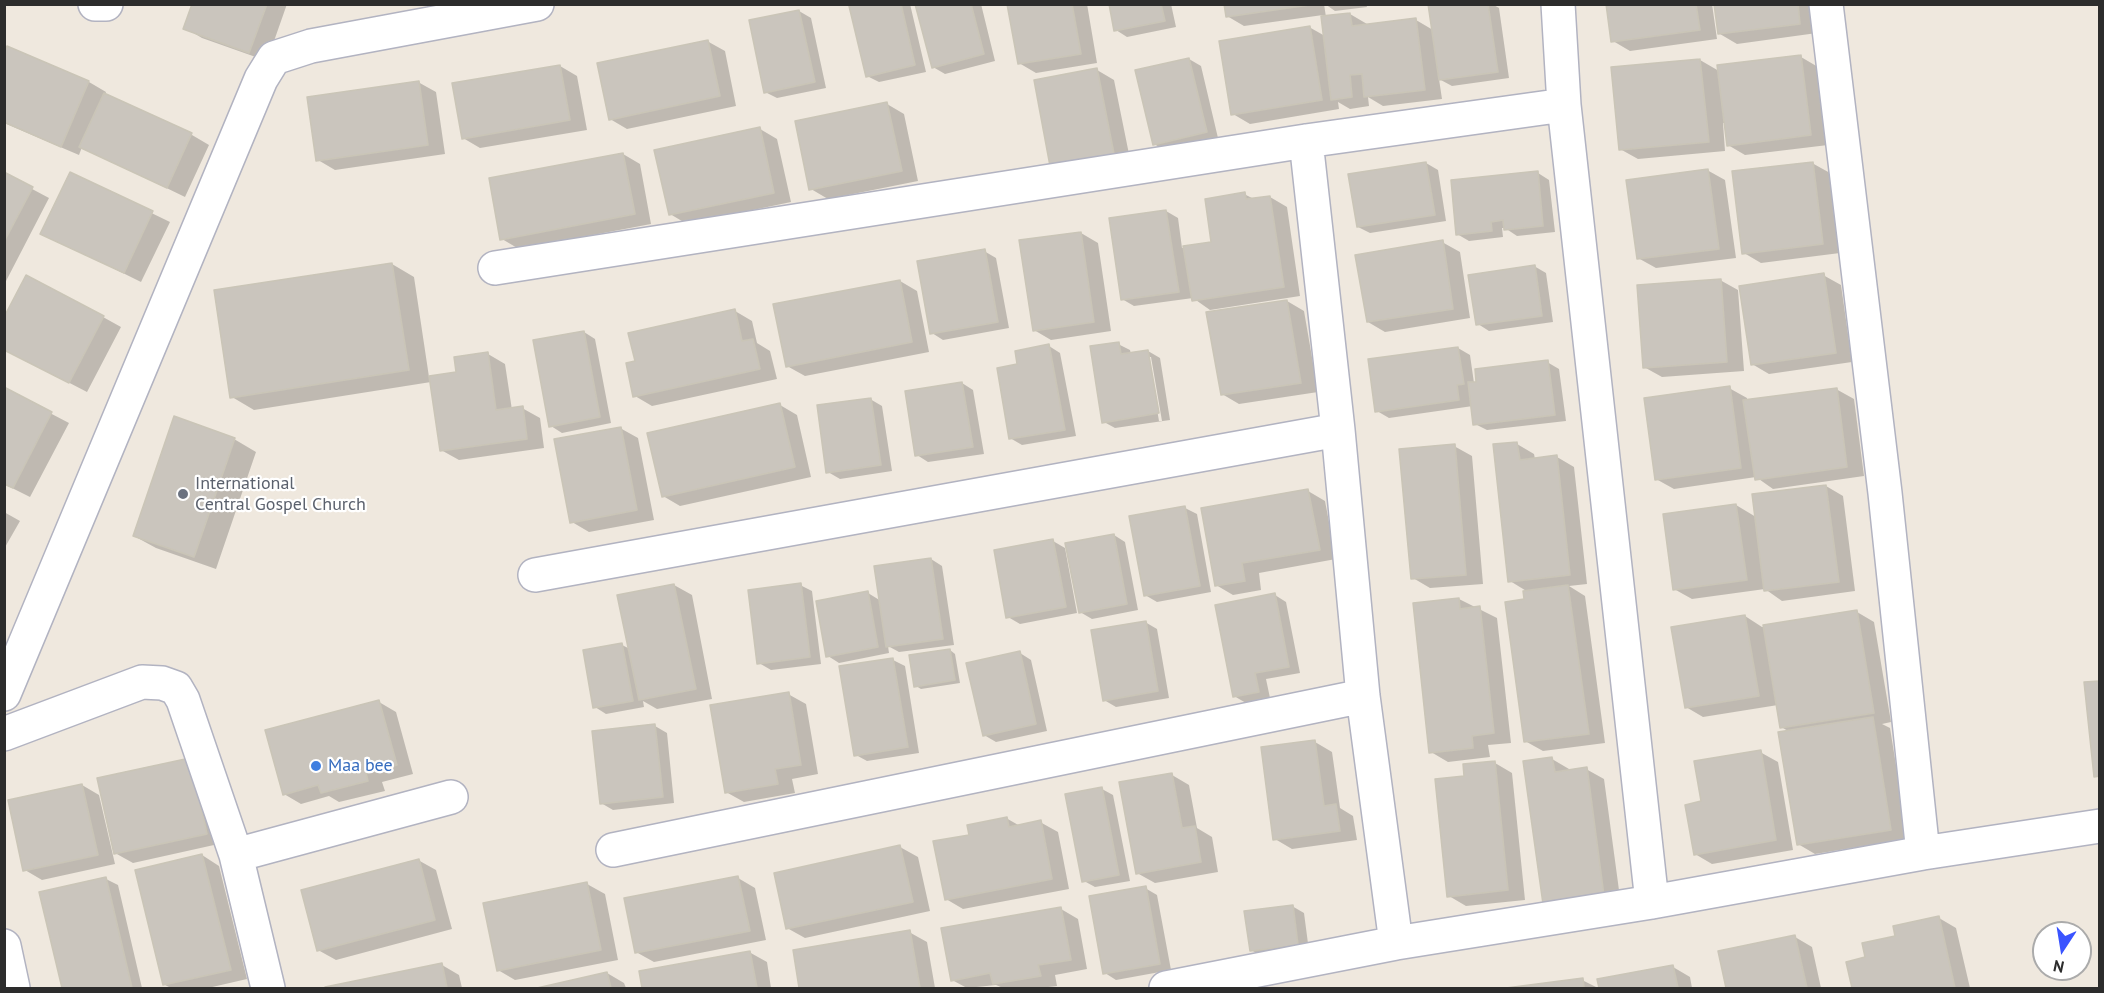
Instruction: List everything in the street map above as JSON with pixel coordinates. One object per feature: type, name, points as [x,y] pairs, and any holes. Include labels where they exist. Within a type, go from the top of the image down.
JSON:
[{"type":"street","points":[[95,4],[106,4]]},
{"type":"street","points":[[4,694],[261,79],[274,58],[426,14],[537,4]]},
{"type":"street","points":[[1558,4],[1564,105],[1652,902]]},
{"type":"street","points":[[1826,4],[1886,493],[1923,853]]},
{"type":"street","points":[[495,268],[1306,141],[1564,105]]},
{"type":"street","points":[[1306,141],[1364,696],[1396,943]]},
{"type":"street","points":[[535,575],[1338,430]]},
{"type":"street","points":[[4,734],[142,682],[162,682],[176,688],[183,700],[236,855],[268,988]]},
{"type":"street","points":[[613,850],[1364,696]]},
{"type":"street","points":[[236,855],[451,797]]},
{"type":"street","points":[[1166,988],[1396,943],[1652,902],[1923,853],[2100,826]]},
{"type":"street","points":[[4,946],[13,988]]},
{"type":"building","points":[[192,4],[267,4],[249,53],[183,29]]},
{"type":"building","points":[[901,4],[915,65],[866,77],[849,6]]},
{"type":"building","points":[[915,4],[971,4],[984,54],[932,68]]},
{"type":"building","points":[[1007,4],[1072,4],[1081,54],[1018,64]]},
{"type":"building","points":[[1109,4],[1161,4],[1165,21],[1114,31]]},
{"type":"building","points":[[1224,4],[1309,4],[1309,5],[1226,17]]},
{"type":"building","points":[[1428,4],[1488,4],[1498,72],[1439,80]]},
{"type":"building","points":[[1606,4],[1696,4],[1700,30],[1611,42]]},
{"type":"building","points":[[1714,4],[1798,4],[1800,24],[1718,34]]},
{"type":"building","points":[[799,10],[815,82],[764,93],[749,20]]},
{"type":"building","points":[[1350,13],[1352,26],[1416,18],[1425,90],[1364,97],[1362,74],[1350,75],[1352,97],[1331,100],[1321,16]]},
{"type":"building","points":[[1310,26],[1322,100],[1231,115],[1219,41]]},
{"type":"building","points":[[708,40],[720,96],[609,120],[597,63]]},
{"type":"building","points":[[7,46],[89,81],[61,147],[4,122],[4,51]]},
{"type":"building","points":[[1801,55],[1811,135],[1727,146],[1717,65]]},
{"type":"building","points":[[1189,58],[1207,132],[1153,145],[1135,70]]},
{"type":"building","points":[[1700,59],[1709,142],[1619,150],[1611,67]]},
{"type":"building","points":[[560,65],[570,120],[462,139],[452,83]]},
{"type":"building","points":[[1097,68],[1114,154],[1050,166],[1034,80]]},
{"type":"building","points":[[419,81],[428,145],[316,161],[307,97]]},
{"type":"building","points":[[104,93],[192,133],[167,188],[79,147]]},
{"type":"building","points":[[887,102],[902,171],[809,190],[795,121]]},
{"type":"building","points":[[760,127],[774,193],[669,215],[654,150]]},
{"type":"building","points":[[623,153],[635,214],[500,240],[489,178]]},
{"type":"building","points":[[1426,162],[1435,215],[1357,227],[1348,174]]},
{"type":"building","points":[[1813,162],[1823,244],[1742,254],[1732,171]]},
{"type":"building","points":[[1708,169],[1719,249],[1637,259],[1626,180]]},
{"type":"building","points":[[1538,171],[1543,226],[1504,230],[1503,220],[1491,222],[1492,231],[1456,235],[1451,180]]},
{"type":"building","points":[[4,172],[33,187],[4,242]]},
{"type":"building","points":[[70,172],[153,211],[124,273],[40,234]]},
{"type":"building","points":[[1245,192],[1246,199],[1270,196],[1284,287],[1192,301],[1183,246],[1211,242],[1205,199]]},
{"type":"building","points":[[1166,210],[1179,292],[1121,300],[1109,218]]},
{"type":"building","points":[[1081,232],[1094,322],[1033,331],[1019,240]]},
{"type":"building","points":[[1443,240],[1453,309],[1367,322],[1355,255]]},
{"type":"building","points":[[985,249],[998,322],[930,334],[917,261]]},
{"type":"building","points":[[392,263],[409,370],[230,398],[214,290]]},
{"type":"building","points":[[1535,265],[1542,316],[1476,325],[1468,275]]},
{"type":"building","points":[[1824,273],[1836,353],[1751,365],[1739,286]]},
{"type":"building","points":[[26,275],[104,316],[69,383],[4,350],[4,317]]},
{"type":"building","points":[[1721,279],[1727,362],[1643,368],[1637,285]]},
{"type":"building","points":[[900,280],[912,342],[786,367],[773,304]]},
{"type":"building","points":[[1287,300],[1301,383],[1221,395],[1206,312]]},
{"type":"building","points":[[735,309],[742,341],[753,339],[760,369],[633,397],[626,363],[635,361],[628,333]]},
{"type":"building","points":[[584,331],[600,417],[549,427],[533,340]]},
{"type":"building","points":[[1119,342],[1121,354],[1148,350],[1159,413],[1102,423],[1090,346]]},
{"type":"building","points":[[1049,344],[1065,430],[1009,439],[997,368],[1017,364],[1015,351]]},
{"type":"building","points":[[1458,347],[1464,384],[1457,385],[1459,400],[1375,412],[1368,359]]},
{"type":"building","points":[[488,352],[496,410],[523,406],[527,439],[440,451],[429,376],[456,372],[454,357]]},
{"type":"building","points":[[1548,360],[1555,415],[1473,425],[1468,382],[1476,382],[1475,369]]},
{"type":"building","points":[[962,382],[973,447],[915,456],[905,391]]},
{"type":"building","points":[[1730,386],[1741,468],[1655,480],[1644,398]]},
{"type":"building","points":[[4,387],[52,412],[13,488],[4,484]]},
{"type":"building","points":[[1837,388],[1847,467],[1755,480],[1743,400]]},
{"type":"building","points":[[871,398],[881,465],[826,473],[817,405]]},
{"type":"building","points":[[780,403],[795,467],[662,497],[647,433]]},
{"type":"building","points":[[174,416],[235,438],[194,557],[133,536]]},
{"type":"building","points":[[621,427],[637,510],[570,523],[554,439]]},
{"type":"building","points":[[1517,442],[1520,460],[1557,455],[1570,575],[1508,582],[1493,444]]},
{"type":"building","points":[[1455,444],[1466,575],[1411,579],[1399,449]]},
{"type":"building","points":[[1826,485],[1839,582],[1764,591],[1752,494]]},
{"type":"building","points":[[1308,489],[1320,550],[1242,563],[1245,581],[1215,586],[1201,508]]},
{"type":"building","points":[[1736,504],[1747,580],[1673,590],[1663,514]]},
{"type":"building","points":[[1185,506],[1200,586],[1144,596],[1129,516]]},
{"type":"building","points":[[1114,534],[1127,604],[1079,613],[1065,543]]},
{"type":"building","points":[[1053,539],[1066,607],[1006,618],[994,550]]},
{"type":"building","points":[[931,558],[943,639],[886,647],[874,566]]},
{"type":"building","points":[[801,583],[810,657],[757,664],[748,590]]},
{"type":"building","points":[[674,584],[696,689],[639,700],[617,595]]},
{"type":"building","points":[[1568,585],[1589,734],[1524,742],[1505,602],[1524,599],[1523,591]]},
{"type":"building","points":[[868,591],[878,647],[826,657],[816,601]]},
{"type":"building","points":[[1275,593],[1289,667],[1255,673],[1259,692],[1233,697],[1215,605]]},
{"type":"building","points":[[1459,598],[1460,609],[1480,606],[1494,733],[1472,736],[1473,748],[1429,753],[1413,603]]},
{"type":"building","points":[[1857,610],[1874,713],[1780,728],[1763,625]]},
{"type":"building","points":[[1745,615],[1759,696],[1685,708],[1671,627]]},
{"type":"building","points":[[1146,621],[1158,691],[1103,701],[1091,630]]},
{"type":"building","points":[[622,643],[633,701],[593,708],[583,650]]},
{"type":"building","points":[[950,649],[955,680],[914,687],[909,655]]},
{"type":"building","points":[[1020,651],[1036,724],[983,736],[966,663]]},
{"type":"building","points":[[893,658],[908,747],[854,756],[839,666]]},
{"type":"building","points":[[2100,681],[2100,776],[2094,777],[2084,682]]},
{"type":"building","points":[[789,692],[801,765],[775,769],[778,784],[725,793],[710,705]]},
{"type":"building","points":[[379,700],[397,765],[366,773],[368,781],[321,793],[318,785],[283,795],[265,730]]},
{"type":"building","points":[[1873,717],[1891,830],[1797,845],[1778,732]]},
{"type":"building","points":[[655,724],[663,797],[600,804],[592,731]]},
{"type":"building","points":[[1315,740],[1324,806],[1336,804],[1340,831],[1273,840],[1261,747]]},
{"type":"building","points":[[1761,750],[1776,840],[1694,855],[1685,805],[1701,801],[1694,761]]},
{"type":"building","points":[[1552,757],[1555,772],[1587,767],[1604,896],[1543,904],[1523,761]]},
{"type":"building","points":[[190,758],[207,834],[114,854],[97,778]]},
{"type":"building","points":[[1495,761],[1508,890],[1447,897],[1435,779],[1464,776],[1463,764]]},
{"type":"building","points":[[1172,773],[1182,828],[1195,826],[1201,862],[1136,874],[1119,782]]},
{"type":"building","points":[[82,784],[98,855],[23,871],[8,800]]},
{"type":"building","points":[[1102,787],[1119,875],[1082,882],[1065,794]]},
{"type":"building","points":[[1007,817],[1009,827],[1041,820],[1052,879],[945,900],[933,841],[969,835],[967,825]]},
{"type":"building","points":[[900,845],[913,902],[786,929],[774,873]]},
{"type":"building","points":[[202,854],[231,970],[163,985],[135,870]]},
{"type":"building","points":[[419,859],[435,920],[317,951],[301,890]]},
{"type":"building","points":[[738,876],[750,931],[635,953],[624,898]]},
{"type":"building","points":[[106,877],[132,988],[62,988],[39,892]]},
{"type":"building","points":[[587,882],[601,950],[497,971],[483,903]]},
{"type":"building","points":[[1146,886],[1160,964],[1103,974],[1089,896]]},
{"type":"building","points":[[1293,905],[1298,945],[1250,951],[1244,911]]},
{"type":"building","points":[[1061,907],[1071,960],[1038,965],[1041,976],[993,984],[990,973],[951,981],[941,928]]},
{"type":"building","points":[[1939,916],[1955,988],[1852,988],[1846,962],[1865,957],[1862,943],[1895,936],[1893,926]]},
{"type":"building","points":[[910,930],[920,988],[799,988],[793,950]]},
{"type":"building","points":[[1795,935],[1807,988],[1726,988],[1718,951]]},
{"type":"building","points":[[750,951],[757,988],[642,988],[639,971]]},
{"type":"building","points":[[442,963],[447,988],[325,987]]},
{"type":"building","points":[[1673,965],[1678,988],[1599,988],[1597,979]]},
{"type":"building","points":[[607,972],[611,988],[537,988]]},
{"type":"building","points":[[1583,978],[1584,988],[1506,988]]},
{"type":"place","name":"International Central Gospel Church","points":[[183,494]]},
{"type":"place","name":"Maa bee","points":[[316,766]]}]
